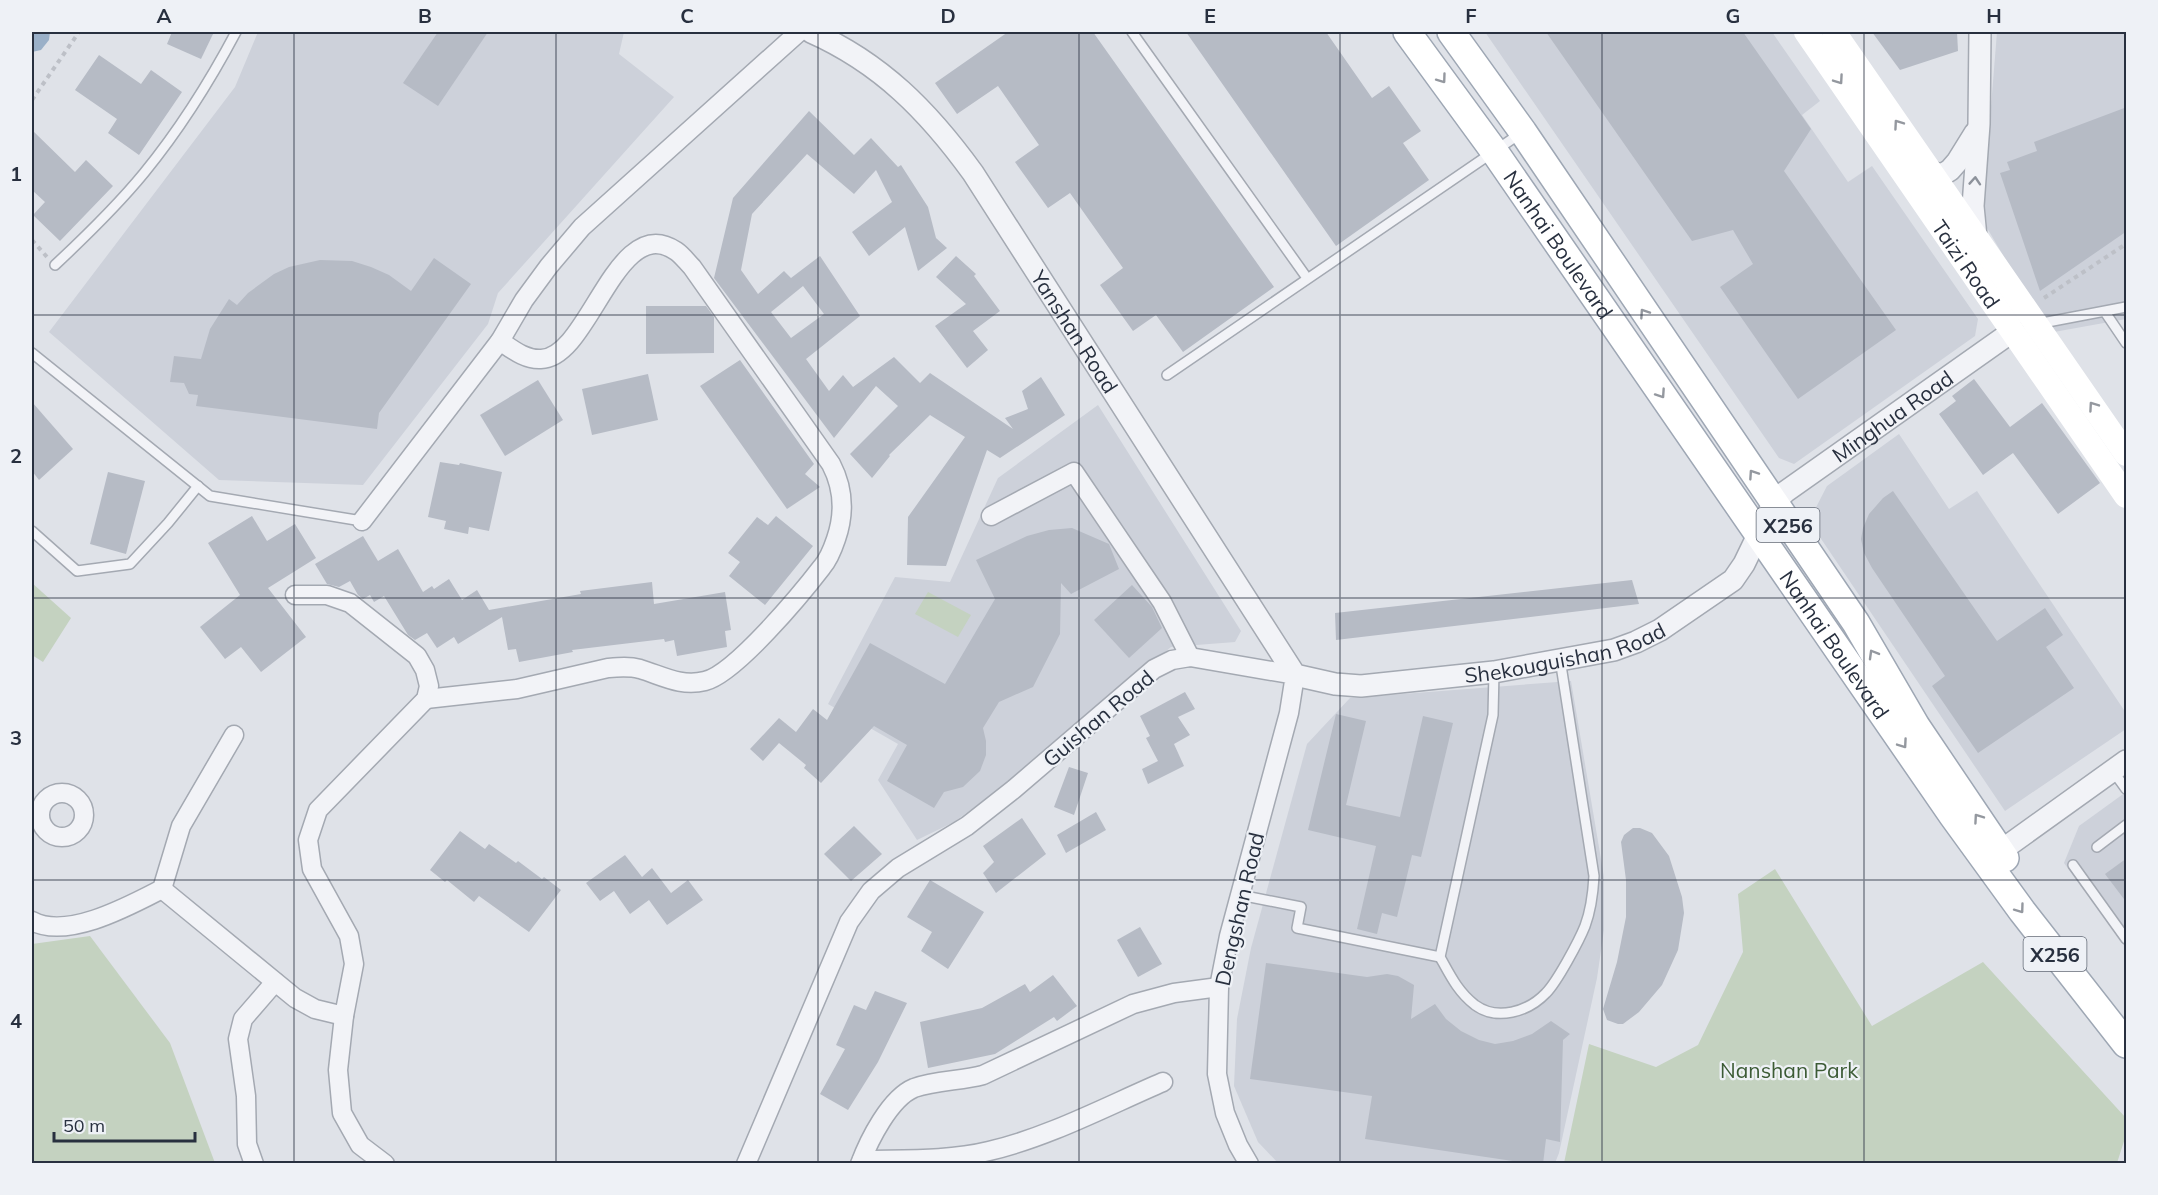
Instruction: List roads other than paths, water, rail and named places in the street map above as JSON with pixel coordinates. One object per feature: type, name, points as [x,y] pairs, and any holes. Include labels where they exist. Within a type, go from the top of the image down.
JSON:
[{"type":"main road","name":"Nanhai Boulevard","points":[[1407,32],[1494,150],[1758,536],[1993,856],[2079,986],[2127,1044]]},
{"type":"main road","name":"Nanhai Boulevard","points":[[1451,32],[1523,132],[1773,504],[1856,623],[1993,856],[2127,1016]]},
{"type":"main road","name":"Taizi Road","points":[[1806,32],[2127,496]]},
{"type":"main road","name":"Taizi Road","points":[[1834,32],[2127,454]]},
{"type":"street","points":[[362,522],[500,341],[549,266],[582,227],[799,32]]},
{"type":"street","name":"Yanshan Road","points":[[811,32],[833,41],[892,81],[947,136],[1295,675]]},
{"type":"street","points":[[1976,237],[1973,206],[1979,124],[1980,32]]},
{"type":"street","points":[[1931,172],[1942,175],[1954,167],[1979,124]]},
{"type":"street","points":[[426,699],[517,688],[616,668],[638,669],[677,682],[692,684],[709,680],[752,648],[824,566],[836,539],[840,521],[841,490],[839,478],[831,464],[692,267],[675,250],[656,244],[639,248],[624,262],[560,352],[543,360],[527,358],[500,341]]},
{"type":"street","name":"Minghua Road","points":[[1773,504],[1798,481],[2013,331]]},
{"type":"street","points":[[991,516],[1074,472],[1162,602],[1190,657]]},
{"type":"street","name":"Shekouguishan Road","points":[[1295,675],[1335,684],[1361,686],[1494,672],[1614,650],[1660,630],[1733,580],[1744,564],[1773,504]]},
{"type":"street","points":[[296,595],[327,594],[350,603],[417,656],[425,670],[429,686],[426,699],[318,810],[308,840],[312,869],[348,936],[354,963],[344,1016],[338,1070],[342,1113],[360,1145],[385,1164]]},
{"type":"street","name":"Guishan Road","points":[[746,1164],[849,922],[871,891],[898,868],[967,826],[1014,789],[1154,669],[1172,660],[1190,657],[1295,675]]},
{"type":"street","name":"Dengshan Road","points":[[1249,1164],[1238,1145],[1225,1113],[1217,1074],[1219,987],[1228,936],[1287,722],[1295,675]]},
{"type":"street","points":[[32,921],[41,926],[85,924],[162,890],[181,826],[234,735]]},
{"type":"street","points":[[1993,856],[2120,766]]},
{"type":"street","points":[[162,890],[295,998],[315,1009],[344,1016]]},
{"type":"street","points":[[254,1164],[247,1144],[246,1096],[238,1039],[243,1019],[275,982]]},
{"type":"street","points":[[1163,1082],[1024,1142],[996,1149],[935,1158],[861,1162],[876,1128],[890,1108],[912,1089],[983,1075],[1133,1004],[1174,993],[1219,987]]},
{"type":"lane","points":[[56,265],[102,221],[144,173],[183,122],[237,32]]},
{"type":"lane","points":[[1131,32],[1307,278]]},
{"type":"lane","points":[[1167,375],[1523,132]]},
{"type":"lane","points":[[2037,324],[2127,307]]},
{"type":"lane","points":[[2106,312],[2127,343]]},
{"type":"lane","points":[[32,353],[210,496],[362,522]]},
{"type":"lane","points":[[32,531],[77,571],[130,564],[198,486]]},
{"type":"lane","points":[[1494,672],[1493,715],[1440,957],[1457,988],[1476,1006],[1492,1012],[1508,1013],[1522,1010],[1546,994],[1585,927],[1593,898],[1593,876],[1560,659]]},
{"type":"lane","points":[[2120,766],[2127,789]]},
{"type":"lane","points":[[2097,847],[2127,825]]},
{"type":"lane","points":[[2073,865],[2127,939]]},
{"type":"lane","points":[[1240,895],[1301,907],[1297,928],[1440,957]]},
{"type":"water","points":[[32,32],[50,32],[49,40],[41,50],[32,52]]},
{"type":"park label","name":"Nanshan Park","points":[[1789,1070]]}]
